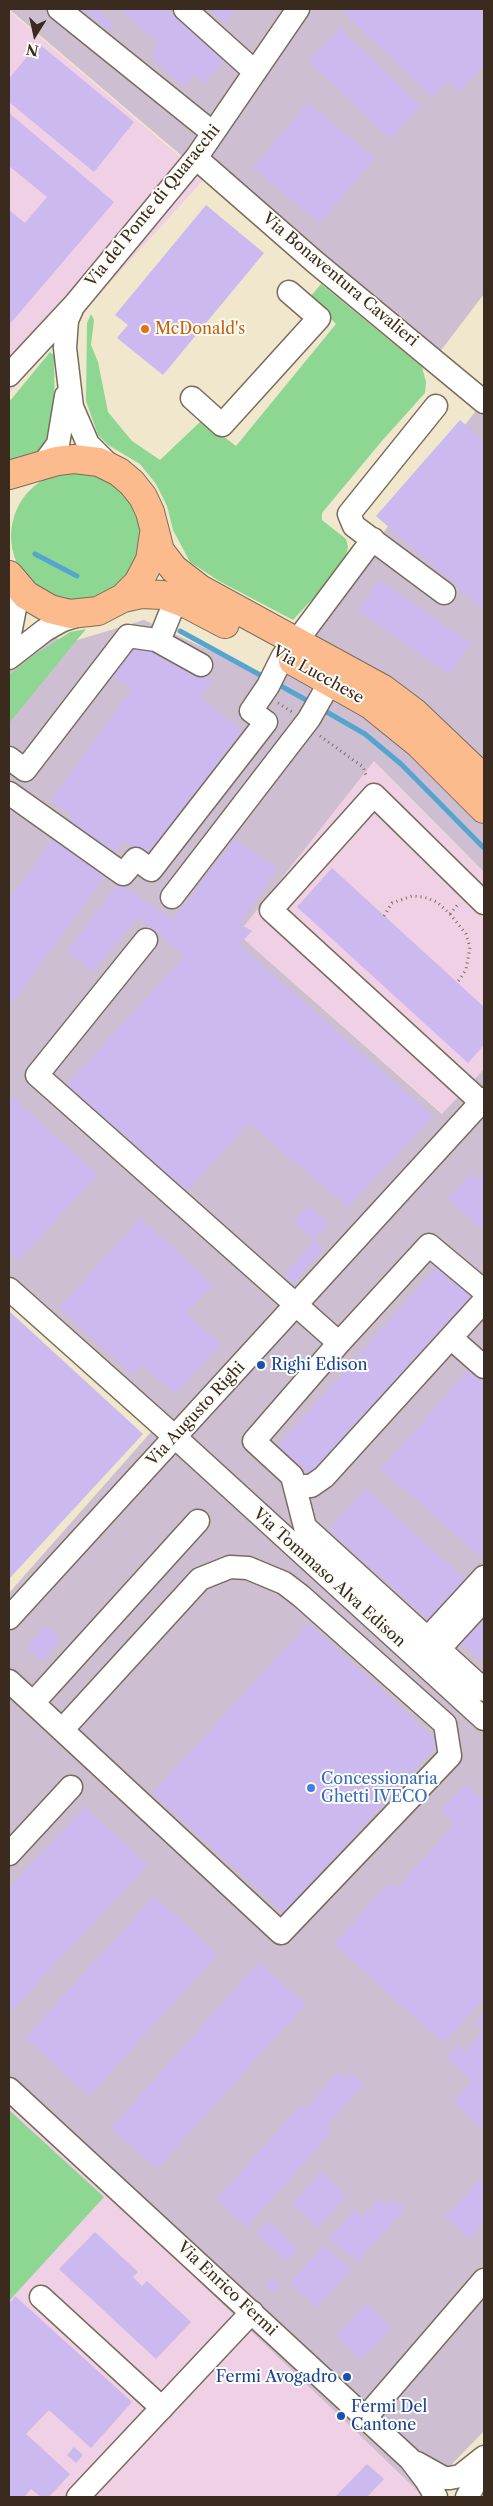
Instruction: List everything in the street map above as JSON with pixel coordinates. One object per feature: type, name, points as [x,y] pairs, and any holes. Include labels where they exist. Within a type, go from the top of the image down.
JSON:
[{"type":"main road","name":"Via Lucchese","points":[[9,475],[57,461],[74,459],[92,460],[111,467],[128,479],[140,492],[150,512],[156,542],[164,559],[183,577],[327,687],[370,705],[418,743],[484,809]]},
{"type":"main road","name":"Via Lucchese","points":[[9,498],[22,481],[41,467]]},
{"type":"main road","name":"Via Lucchese","points":[[9,576],[20,591],[37,604],[56,611],[82,614],[105,608],[123,598],[138,583],[148,566],[153,547],[154,530]]},
{"type":"main road","name":"Via Lucchese","points":[[123,598],[156,594],[176,599],[286,654],[383,689],[423,720],[484,779]]},
{"type":"street","points":[[58,9],[213,133]]},
{"type":"street","points":[[185,9],[254,71]]},
{"type":"street","name":"Via del Ponte di Quaracchi","points":[[9,375],[75,304],[196,158],[298,9]]},
{"type":"street","name":"Via Bonaventura Cavalieri","points":[[196,158],[315,262],[484,402]]},
{"type":"street","points":[[192,398],[222,425],[319,318],[289,292]]},
{"type":"street","name":"Via del Ponte di Quaracchi","points":[[75,304],[66,331],[68,378],[72,407],[83,434],[96,454],[111,467]]},
{"type":"street","name":"Via del Ponte di Quaracchi","points":[[41,467],[56,449],[61,437],[68,378]]},
{"type":"street","points":[[436,406],[349,514],[354,526],[444,593]]},
{"type":"street","points":[[9,793],[123,874],[136,858],[151,870],[266,722],[251,711],[286,654],[372,540]]},
{"type":"street","points":[[9,576],[16,603],[9,639]]},
{"type":"street","points":[[159,641],[176,599]]},
{"type":"street","points":[[9,658],[45,630],[82,614]]},
{"type":"street","points":[[9,758],[25,770],[128,636],[150,638],[159,641],[201,665]]},
{"type":"street","points":[[172,897],[309,718],[327,687]]},
{"type":"street","points":[[483,1101],[271,910],[374,794],[484,903]]},
{"type":"street","points":[[146,940],[37,1075],[339,1343]]},
{"type":"street","name":"Via Augusto Righi","points":[[9,1618],[483,1101]]},
{"type":"street","points":[[484,1291],[429,1245],[339,1343],[254,1441],[292,1476],[305,1526],[484,1690]]},
{"type":"street","name":"Via Tommaso Alva Edison","points":[[9,1289],[175,1437],[484,1719]]},
{"type":"street","points":[[296,1486],[310,1486],[324,1478],[484,1301]]},
{"type":"street","points":[[450,1338],[484,1367]]},
{"type":"street","points":[[32,1703],[198,1521]]},
{"type":"street","points":[[9,1681],[281,1933],[450,1756],[445,1724],[301,1596],[284,1584],[248,1568],[230,1567],[200,1579],[62,1730]]},
{"type":"street","points":[[434,1644],[484,1576]]},
{"type":"street","points":[[434,1644],[484,1600]]},
{"type":"street","points":[[9,1854],[71,1787]]},
{"type":"street","name":"Via Enrico Fermi","points":[[9,2089],[410,2459],[436,2497]]},
{"type":"street","points":[[366,2417],[484,2280]]},
{"type":"street","points":[[41,2297],[162,2408]]},
{"type":"street","points":[[78,2497],[252,2312]]},
{"type":"street","points":[[410,2459],[439,2476],[450,2478],[460,2476],[484,2457]]},
{"type":"street","points":[[467,2497],[484,2468]]},
{"type":"path","points":[[265,690],[301,717],[309,718],[362,767],[374,794]]},
{"type":"path","points":[[384,916],[392,902],[412,896],[424,897],[437,902],[450,914],[466,934],[470,947],[466,970],[457,983]]},
{"type":"shaded area","points":[[9,9],[484,9],[484,294],[429,366]]},
{"type":"shaded area","points":[[9,11],[205,178],[9,394]]},
{"type":"shaded area","points":[[484,400],[484,872],[374,761],[238,934],[442,1114],[484,1069],[484,2431],[422,2495],[116,2202],[9,2106],[9,1593],[151,1432],[9,1304],[9,626],[71,642],[144,620],[272,679]]},
{"type":"shaded area","points":[[374,761],[484,872],[484,1069],[443,1114],[238,934]]},
{"type":"shaded area","points":[[9,2106],[116,2202],[422,2495],[420,2497],[9,2497]]},
{"type":"green space","points":[[321,284],[422,367],[426,382],[425,393],[322,513],[322,520],[346,539],[348,547],[345,559],[340,569],[293,620],[219,581],[190,562],[173,530],[167,506],[156,484],[140,464],[108,445],[98,435],[86,401],[87,323],[91,314],[94,320],[91,345],[98,362],[108,412],[132,441],[160,460],[202,420],[236,446],[336,324],[310,297]]},
{"type":"green space","points":[[50,352],[54,355],[55,420],[47,450],[9,470],[9,402]]},
{"type":"green space","points":[[76,471],[101,476],[122,490],[136,511],[141,536],[136,561],[122,582],[101,596],[76,601],[51,596],[30,582],[16,561],[11,536],[16,511],[30,490],[51,476]]},
{"type":"green space","points":[[86,629],[9,723],[9,675],[30,658],[70,632]]},
{"type":"green space","points":[[9,2110],[104,2197],[9,2301]]},
{"type":"building","points":[[82,9],[98,9],[114,24],[109,31]]},
{"type":"building","points":[[119,9],[166,9],[224,61],[204,84],[194,74],[184,87],[151,56],[159,43]]},
{"type":"building","points":[[209,9],[238,9],[225,23]]},
{"type":"building","points":[[342,9],[484,9],[484,66],[459,92],[447,81],[432,97]]},
{"type":"building","points":[[340,28],[421,106],[390,139],[309,61]]},
{"type":"building","points":[[38,43],[134,122],[94,172],[9,102],[9,79]]},
{"type":"building","points":[[308,103],[375,158],[320,223],[253,168]]},
{"type":"building","points":[[9,113],[114,202],[9,325],[9,210],[25,223],[47,197],[9,166]]},
{"type":"building","points":[[206,205],[264,253],[163,375],[117,338],[128,325],[115,315]]},
{"type":"building","points":[[460,420],[484,441],[484,610],[376,516]]},
{"type":"building","points":[[379,580],[471,643],[449,674],[358,611]]},
{"type":"building","points":[[138,643],[158,654],[160,649],[212,680],[200,698],[242,731],[146,859],[123,841],[109,860],[66,828],[73,816],[51,800],[132,689],[114,676]]},
{"type":"building","points":[[54,838],[105,876],[9,1007],[9,899]]},
{"type":"building","points":[[234,839],[277,868],[240,924],[252,931],[239,945],[433,1116],[348,1207],[249,1123],[182,1196],[63,1089],[185,956],[138,917],[92,972],[67,951],[119,883],[173,919]]},
{"type":"building","points":[[332,868],[484,1007],[484,1045],[468,1063],[297,907]]},
{"type":"building","points":[[12,1097],[98,1175],[18,1261],[9,1252],[9,1100]]},
{"type":"building","points":[[484,1171],[484,1232],[448,1198],[471,1174],[476,1180]]},
{"type":"building","points":[[309,1205],[329,1224],[314,1240],[293,1222]]},
{"type":"building","points":[[141,1218],[213,1285],[187,1313],[221,1344],[175,1394],[143,1365],[132,1375],[59,1307]]},
{"type":"building","points":[[314,1240],[323,1249],[294,1283],[285,1275]]},
{"type":"building","points":[[439,1264],[478,1299],[316,1479],[278,1446]]},
{"type":"building","points":[[9,1311],[143,1434],[9,1579]]},
{"type":"building","points":[[471,1367],[484,1380],[484,1560],[381,1469]]},
{"type":"building","points":[[366,1489],[470,1584],[433,1624],[329,1530]]},
{"type":"building","points":[[484,1612],[484,1663],[459,1640]]},
{"type":"building","points":[[309,1623],[439,1743],[284,1913],[152,1793]]},
{"type":"building","points":[[45,1626],[61,1639],[43,1661],[27,1647]]},
{"type":"building","points":[[466,1784],[481,1798],[484,1794],[484,1999],[443,2043],[334,1944],[390,1882],[397,1888],[455,1824],[441,1811]]},
{"type":"building","points":[[85,1807],[148,1865],[9,2013],[9,1888]]},
{"type":"building","points":[[154,1896],[218,1954],[89,2096],[25,2038]]},
{"type":"building","points":[[259,1962],[306,2004],[157,2169],[111,2128]]},
{"type":"building","points":[[484,2012],[484,2130],[453,2102],[472,2081],[446,2057],[458,2045],[465,2051],[483,2031],[474,2023]]},
{"type":"building","points":[[337,2072],[345,2079],[352,2073],[364,2085],[326,2126],[332,2131],[247,2227],[216,2200],[301,2105],[306,2109]]},
{"type":"building","points":[[321,2172],[347,2195],[318,2227],[292,2204]]},
{"type":"building","points":[[483,2176],[484,2222],[470,2239],[445,2217]]},
{"type":"building","points":[[380,2198],[388,2205],[393,2199],[405,2209],[357,2262],[329,2238],[355,2209],[363,2217]]},
{"type":"building","points":[[268,2221],[299,2249],[287,2262],[256,2233]]},
{"type":"building","points":[[95,2232],[138,2272],[133,2277],[142,2286],[147,2281],[191,2322],[156,2359],[59,2269]]},
{"type":"building","points":[[324,2245],[351,2269],[317,2307],[290,2283]]},
{"type":"building","points":[[273,2278],[281,2285],[273,2293],[265,2286]]},
{"type":"building","points":[[15,2296],[132,2402],[91,2448],[49,2410],[26,2434],[70,2474],[49,2497],[41,2497],[31,2489],[24,2497],[9,2497],[9,2304]]},
{"type":"building","points":[[366,2304],[391,2327],[362,2360],[336,2336]]},
{"type":"building","points":[[74,2447],[83,2455],[76,2463],[67,2455]]},
{"type":"building","points":[[367,2464],[384,2479],[367,2497],[335,2497]]},
{"type":"waterway","points":[[35,554],[77,576]]},
{"type":"waterway","points":[[180,631],[262,676]]},
{"type":"waterway","points":[[281,686],[308,701]]},
{"type":"waterway","points":[[325,711],[365,734],[401,764],[484,848]]},
{"type":"place","name":"McDonald's","points":[[145,329]]},
{"type":"place","name":"Righi Edison","points":[[261,1365]]},
{"type":"place","name":"Concessionaria Ghetti IVECO","points":[[311,1788]]},
{"type":"place","name":"Fermi Avogadro","points":[[347,2377]]},
{"type":"place","name":"Fermi Del Cantone","points":[[341,2416]]}]
